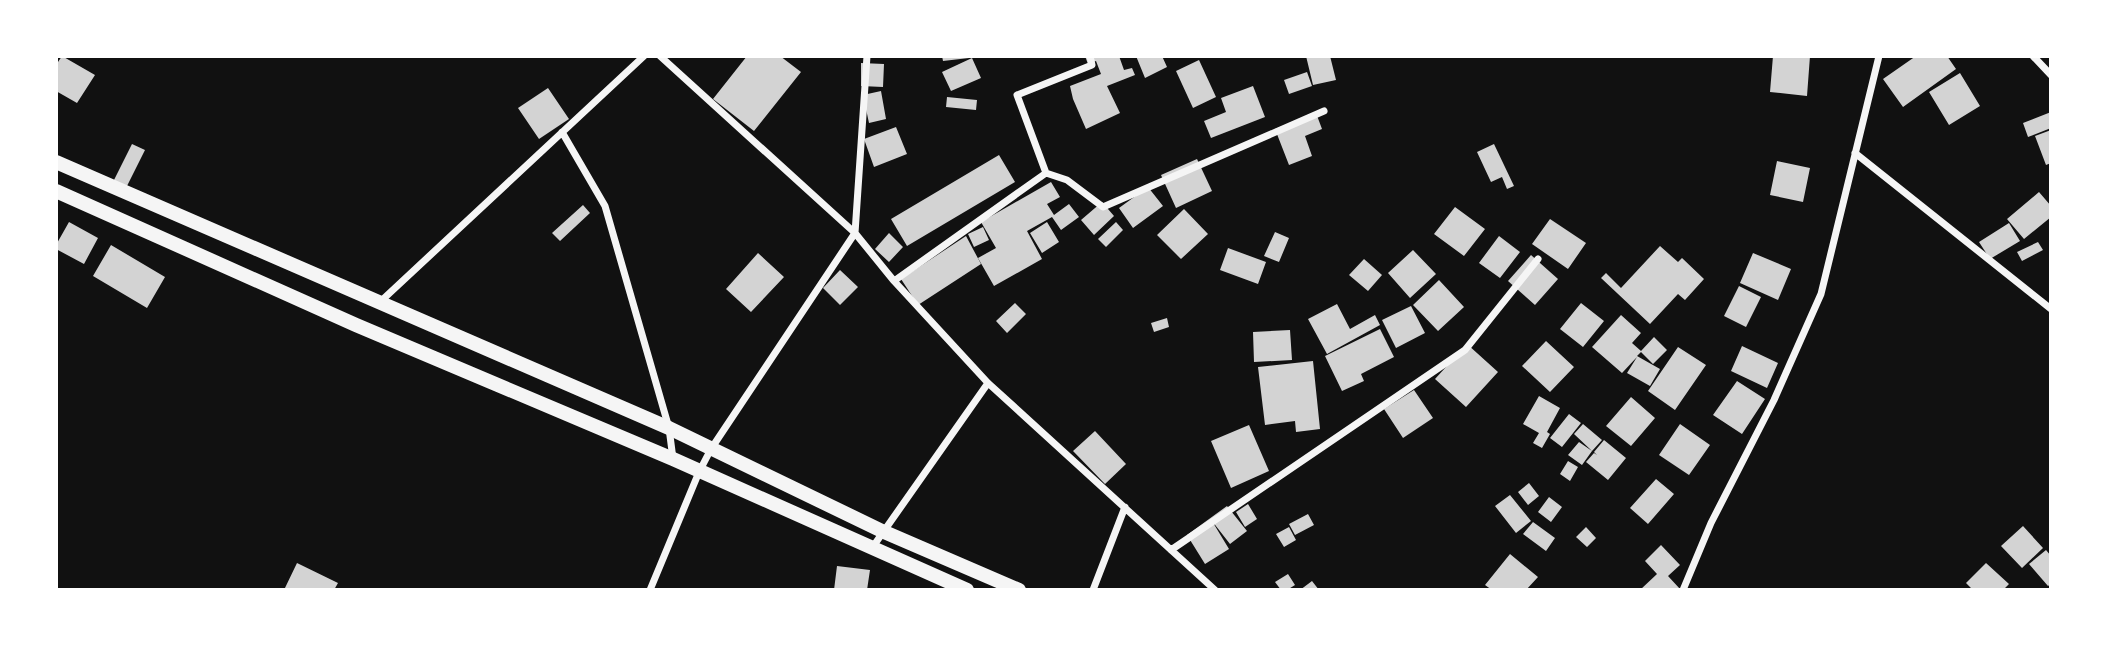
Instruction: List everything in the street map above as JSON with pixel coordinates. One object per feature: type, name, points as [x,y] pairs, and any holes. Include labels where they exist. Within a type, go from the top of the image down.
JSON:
[{"type":"main road","points":[[56,162],[669,428],[882,531],[1019,590]]},
{"type":"main road","points":[[56,191],[356,325],[673,459],[967,590]]},
{"type":"street","points":[[380,302],[644,56]]},
{"type":"street","points":[[660,56],[855,233],[894,281],[988,383],[1215,590]]},
{"type":"street","points":[[650,590],[711,449],[855,233],[867,56]]},
{"type":"street","points":[[1046,173],[1017,95],[1092,65],[1090,56]]},
{"type":"street","points":[[1683,590],[1711,523],[1774,400],[1821,294],[1879,56]]},
{"type":"street","points":[[2034,56],[2051,75]]},
{"type":"street","points":[[1046,173],[1067,180],[1103,207],[1324,111]]},
{"type":"street","points":[[562,132],[605,206],[669,428],[673,459]]},
{"type":"street","points":[[1855,153],[2051,309]]},
{"type":"street","points":[[894,281],[1046,173]]},
{"type":"street","points":[[1171,550],[1465,350],[1538,259]]},
{"type":"street","points":[[872,549],[882,531],[988,383]]},
{"type":"street","points":[[1093,590],[1125,508]]},
{"type":"building","points":[[62,56],[95,75],[77,103],[56,91],[56,65]]},
{"type":"building","points":[[747,56],[780,56],[801,72],[754,131],[713,99]]},
{"type":"building","points":[[942,56],[969,56],[969,58],[943,61]]},
{"type":"building","points":[[1085,56],[1119,56],[1124,70],[1132,68],[1135,75],[1107,86],[1120,113],[1086,129],[1070,86],[1101,74],[1096,61],[1088,64]]},
{"type":"building","points":[[1136,56],[1162,56],[1167,67],[1145,78]]},
{"type":"building","points":[[1306,56],[1330,56],[1336,80],[1313,85]]},
{"type":"building","points":[[1773,56],[1810,56],[1807,96],[1770,92]]},
{"type":"building","points":[[1916,56],[1947,56],[1956,69],[1903,107],[1883,79]]},
{"type":"building","points":[[972,58],[981,78],[951,91],[942,72]]},
{"type":"building","points":[[1199,60],[1216,97],[1193,108],[1176,71]]},
{"type":"building","points":[[861,63],[884,64],[883,87],[861,86]]},
{"type":"building","points":[[1307,72],[1312,86],[1289,94],[1284,80]]},
{"type":"building","points":[[1960,73],[1980,106],[1949,125],[1929,92]]},
{"type":"building","points":[[1253,86],[1265,117],[1211,138],[1204,121],[1226,112],[1221,98]]},
{"type":"building","points":[[548,88],[569,119],[539,139],[518,108]]},
{"type":"building","points":[[881,91],[886,119],[869,123],[863,95]]},
{"type":"building","points":[[947,97],[977,100],[976,110],[946,107]]},
{"type":"building","points":[[2051,112],[2051,128],[2028,137],[2023,123]]},
{"type":"building","points":[[1316,113],[1322,129],[1305,136],[1312,156],[1289,165],[1275,129]]},
{"type":"building","points":[[896,127],[907,154],[874,167],[864,139]]},
{"type":"building","points":[[2051,130],[2051,163],[2046,165],[2035,136]]},
{"type":"building","points":[[132,144],[145,150],[125,190],[112,184]]},
{"type":"building","points":[[1494,144],[1514,186],[1507,189],[1502,177],[1491,182],[1477,152]]},
{"type":"building","points":[[999,155],[1015,182],[907,246],[891,219]]},
{"type":"building","points":[[1197,159],[1212,191],[1176,208],[1161,175]]},
{"type":"building","points":[[1777,161],[1810,168],[1803,202],[1770,195]]},
{"type":"building","points":[[1051,182],[1060,197],[1047,204],[1054,215],[1069,204],[1079,217],[1061,230],[1052,217],[1027,231],[1042,259],[994,286],[978,258],[996,248],[981,222]]},
{"type":"building","points":[[1148,187],[1163,206],[1133,228],[1119,208]]},
{"type":"building","points":[[2039,192],[2051,206],[2051,217],[2024,239],[2007,219]]},
{"type":"building","points":[[1102,202],[1114,216],[1094,235],[1081,220]]},
{"type":"building","points":[[583,205],[590,213],[560,241],[552,233]]},
{"type":"building","points":[[1455,207],[1485,229],[1464,256],[1434,234]]},
{"type":"building","points":[[1184,209],[1208,234],[1181,259],[1157,235]]},
{"type":"building","points":[[1550,219],[1586,243],[1568,269],[1532,244]]},
{"type":"building","points":[[69,222],[98,238],[84,264],[56,249]]},
{"type":"building","points":[[1047,222],[1059,242],[1042,253],[1030,233]]},
{"type":"building","points":[[1116,222],[1123,230],[1106,247],[1098,239]]},
{"type":"building","points":[[2009,223],[2020,241],[1990,259],[1979,242]]},
{"type":"building","points":[[983,227],[989,240],[974,247],[968,234]]},
{"type":"building","points":[[1275,232],[1289,238],[1279,262],[1264,256]]},
{"type":"building","points":[[889,233],[903,247],[889,262],[875,249]]},
{"type":"building","points":[[966,236],[981,264],[918,305],[901,279]]},
{"type":"building","points":[[1499,236],[1520,252],[1500,278],[1479,263]]},
{"type":"building","points":[[2038,242],[2043,250],[2022,261],[2017,252]]},
{"type":"building","points":[[111,245],[165,277],[147,308],[93,276]]},
{"type":"building","points":[[1660,246],[1678,262],[1682,258],[1704,279],[1685,300],[1678,294],[1650,324],[1601,278],[1606,273],[1621,288]]},
{"type":"building","points":[[1228,248],[1266,262],[1258,284],[1220,270]]},
{"type":"building","points":[[1413,250],[1436,274],[1410,298],[1388,273]]},
{"type":"building","points":[[758,253],[784,277],[751,312],[726,289]]},
{"type":"building","points":[[1753,253],[1791,269],[1778,300],[1740,283]]},
{"type":"building","points":[[1531,255],[1558,279],[1535,305],[1508,281]]},
{"type":"building","points":[[1364,259],[1382,275],[1368,291],[1349,275]]},
{"type":"building","points":[[840,270],[858,287],[840,305],[823,288]]},
{"type":"building","points":[[1439,280],[1464,307],[1438,331],[1413,305]]},
{"type":"building","points":[[1739,286],[1761,297],[1746,327],[1724,316]]},
{"type":"building","points":[[1015,303],[1026,314],[1007,333],[996,321]]},
{"type":"building","points":[[1581,303],[1604,321],[1583,347],[1560,329]]},
{"type":"building","points":[[1337,304],[1350,329],[1375,315],[1380,325],[1327,354],[1308,319]]},
{"type":"building","points":[[1411,306],[1425,333],[1396,348],[1382,320]]},
{"type":"building","points":[[1621,315],[1641,333],[1632,343],[1641,351],[1654,337],[1667,350],[1653,364],[1641,352],[1637,356],[1660,369],[1650,386],[1627,373],[1637,357],[1622,373],[1592,347]]},
{"type":"building","points":[[1167,318],[1169,327],[1154,332],[1151,323]]},
{"type":"building","points":[[1380,329],[1394,357],[1361,374],[1364,381],[1342,391],[1325,356]]},
{"type":"building","points":[[1290,330],[1292,360],[1254,362],[1253,332]]},
{"type":"building","points":[[1546,341],[1574,367],[1550,392],[1522,366]]},
{"type":"building","points":[[1467,344],[1498,372],[1466,407],[1435,379]]},
{"type":"building","points":[[1742,346],[1778,363],[1767,388],[1731,371]]},
{"type":"building","points":[[1678,347],[1706,365],[1675,410],[1648,391]]},
{"type":"building","points":[[1313,361],[1320,429],[1296,432],[1295,421],[1265,425],[1258,367]]},
{"type":"building","points":[[1737,381],[1765,399],[1742,434],[1713,415]]},
{"type":"building","points":[[1414,390],[1433,418],[1403,438],[1384,409]]},
{"type":"building","points":[[1539,396],[1560,408],[1542,448],[1533,443],[1539,433],[1523,424]]},
{"type":"building","points":[[1631,397],[1655,418],[1631,446],[1606,426]]},
{"type":"building","points":[[1569,414],[1581,423],[1562,447],[1550,438]]},
{"type":"building","points":[[1583,424],[1602,440],[1592,451],[1574,434]]},
{"type":"building","points":[[1680,424],[1710,445],[1689,475],[1659,455]]},
{"type":"building","points":[[1249,425],[1269,471],[1231,488],[1211,441]]},
{"type":"building","points":[[1095,431],[1126,464],[1105,484],[1073,451]]},
{"type":"building","points":[[1604,440],[1626,458],[1608,480],[1586,462],[1594,453],[1597,455],[1594,452]]},
{"type":"building","points":[[1579,442],[1592,451],[1582,465],[1568,455]]},
{"type":"building","points":[[1568,461],[1578,467],[1570,481],[1560,474]]},
{"type":"building","points":[[1656,479],[1674,494],[1648,524],[1630,508]]},
{"type":"building","points":[[1529,483],[1539,496],[1528,505],[1518,492]]},
{"type":"building","points":[[1510,495],[1531,521],[1516,533],[1495,506]]},
{"type":"building","points":[[1549,497],[1562,507],[1551,522],[1538,512]]},
{"type":"building","points":[[1248,504],[1257,519],[1245,527],[1236,512]]},
{"type":"building","points":[[1227,506],[1247,531],[1230,544],[1212,521],[1229,549],[1205,564],[1187,535]]},
{"type":"building","points":[[1308,514],[1314,525],[1295,535],[1289,524]]},
{"type":"building","points":[[1533,522],[1555,538],[1546,551],[1523,534]]},
{"type":"building","points":[[2023,526],[2043,548],[2022,568],[2001,546]]},
{"type":"building","points":[[1289,527],[1296,540],[1284,547],[1276,534]]},
{"type":"building","points":[[1586,527],[1596,538],[1587,547],[1576,537]]},
{"type":"building","points":[[1661,545],[1680,565],[1668,576],[1680,589],[1640,590],[1657,574],[1645,561]]},
{"type":"building","points":[[2046,550],[2051,556],[2051,584],[2048,586],[2029,564]]},
{"type":"building","points":[[1510,554],[1538,577],[1526,590],[1492,590],[1485,585]]},
{"type":"building","points":[[297,563],[338,583],[334,590],[284,590]]},
{"type":"building","points":[[1986,563],[2009,584],[2003,590],[1973,590],[1966,583]]},
{"type":"building","points":[[837,566],[870,570],[867,590],[834,590]]},
{"type":"building","points":[[1288,574],[1295,585],[1281,590],[1275,582]]},
{"type":"building","points":[[1312,581],[1319,590],[1300,590]]}]
